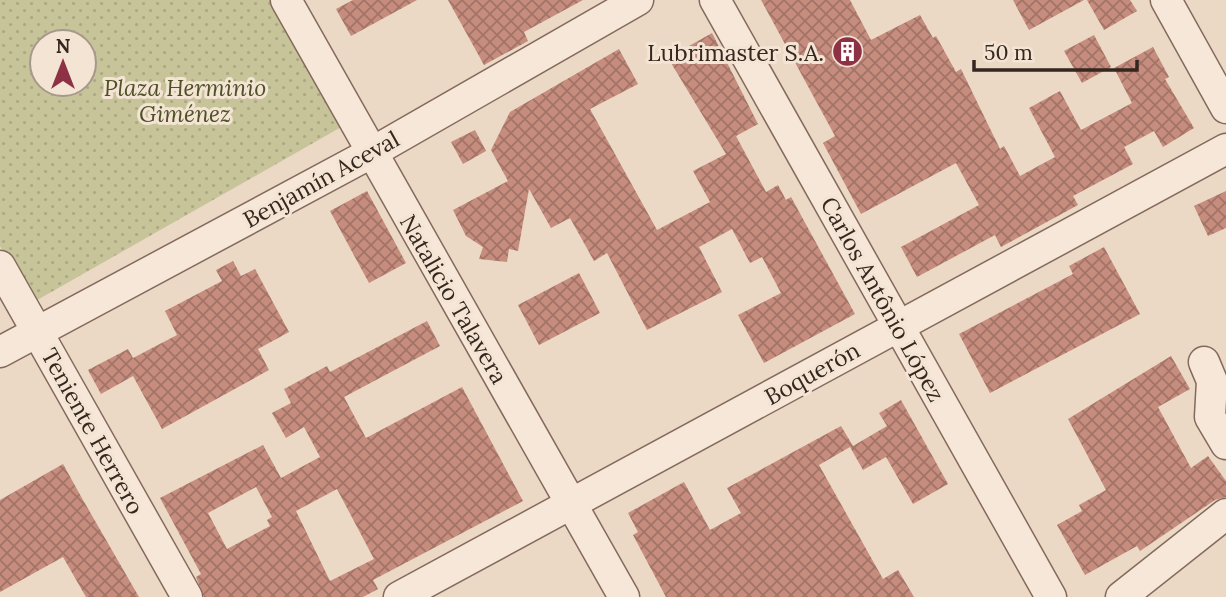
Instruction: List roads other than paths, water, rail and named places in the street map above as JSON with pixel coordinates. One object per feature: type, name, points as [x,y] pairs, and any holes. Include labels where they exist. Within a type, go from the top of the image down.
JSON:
[{"type":"street","name":"Natalicio Talavera","points":[[286,0],[624,597]]},
{"type":"street","name":"Benjamín Aceval","points":[[0,352],[371,153],[638,0]]},
{"type":"street","name":"Carlos Antônio López","points":[[715,0],[1051,597]]},
{"type":"street","points":[[1166,0],[1226,108]]},
{"type":"street","name":"Boquerón","points":[[399,597],[1226,149]]},
{"type":"street","name":"Teniente Herrero","points":[[0,266],[187,597]]},
{"type":"street","points":[[1204,362],[1212,381],[1210,417],[1226,443]]},
{"type":"street","points":[[1121,597],[1226,514]]},
{"type":"place","name":"Lubrimaster S.A.","points":[[847,52]]},
{"type":"park label","name":"Plaza Herminio Giménez","points":[[185,100]]}]
